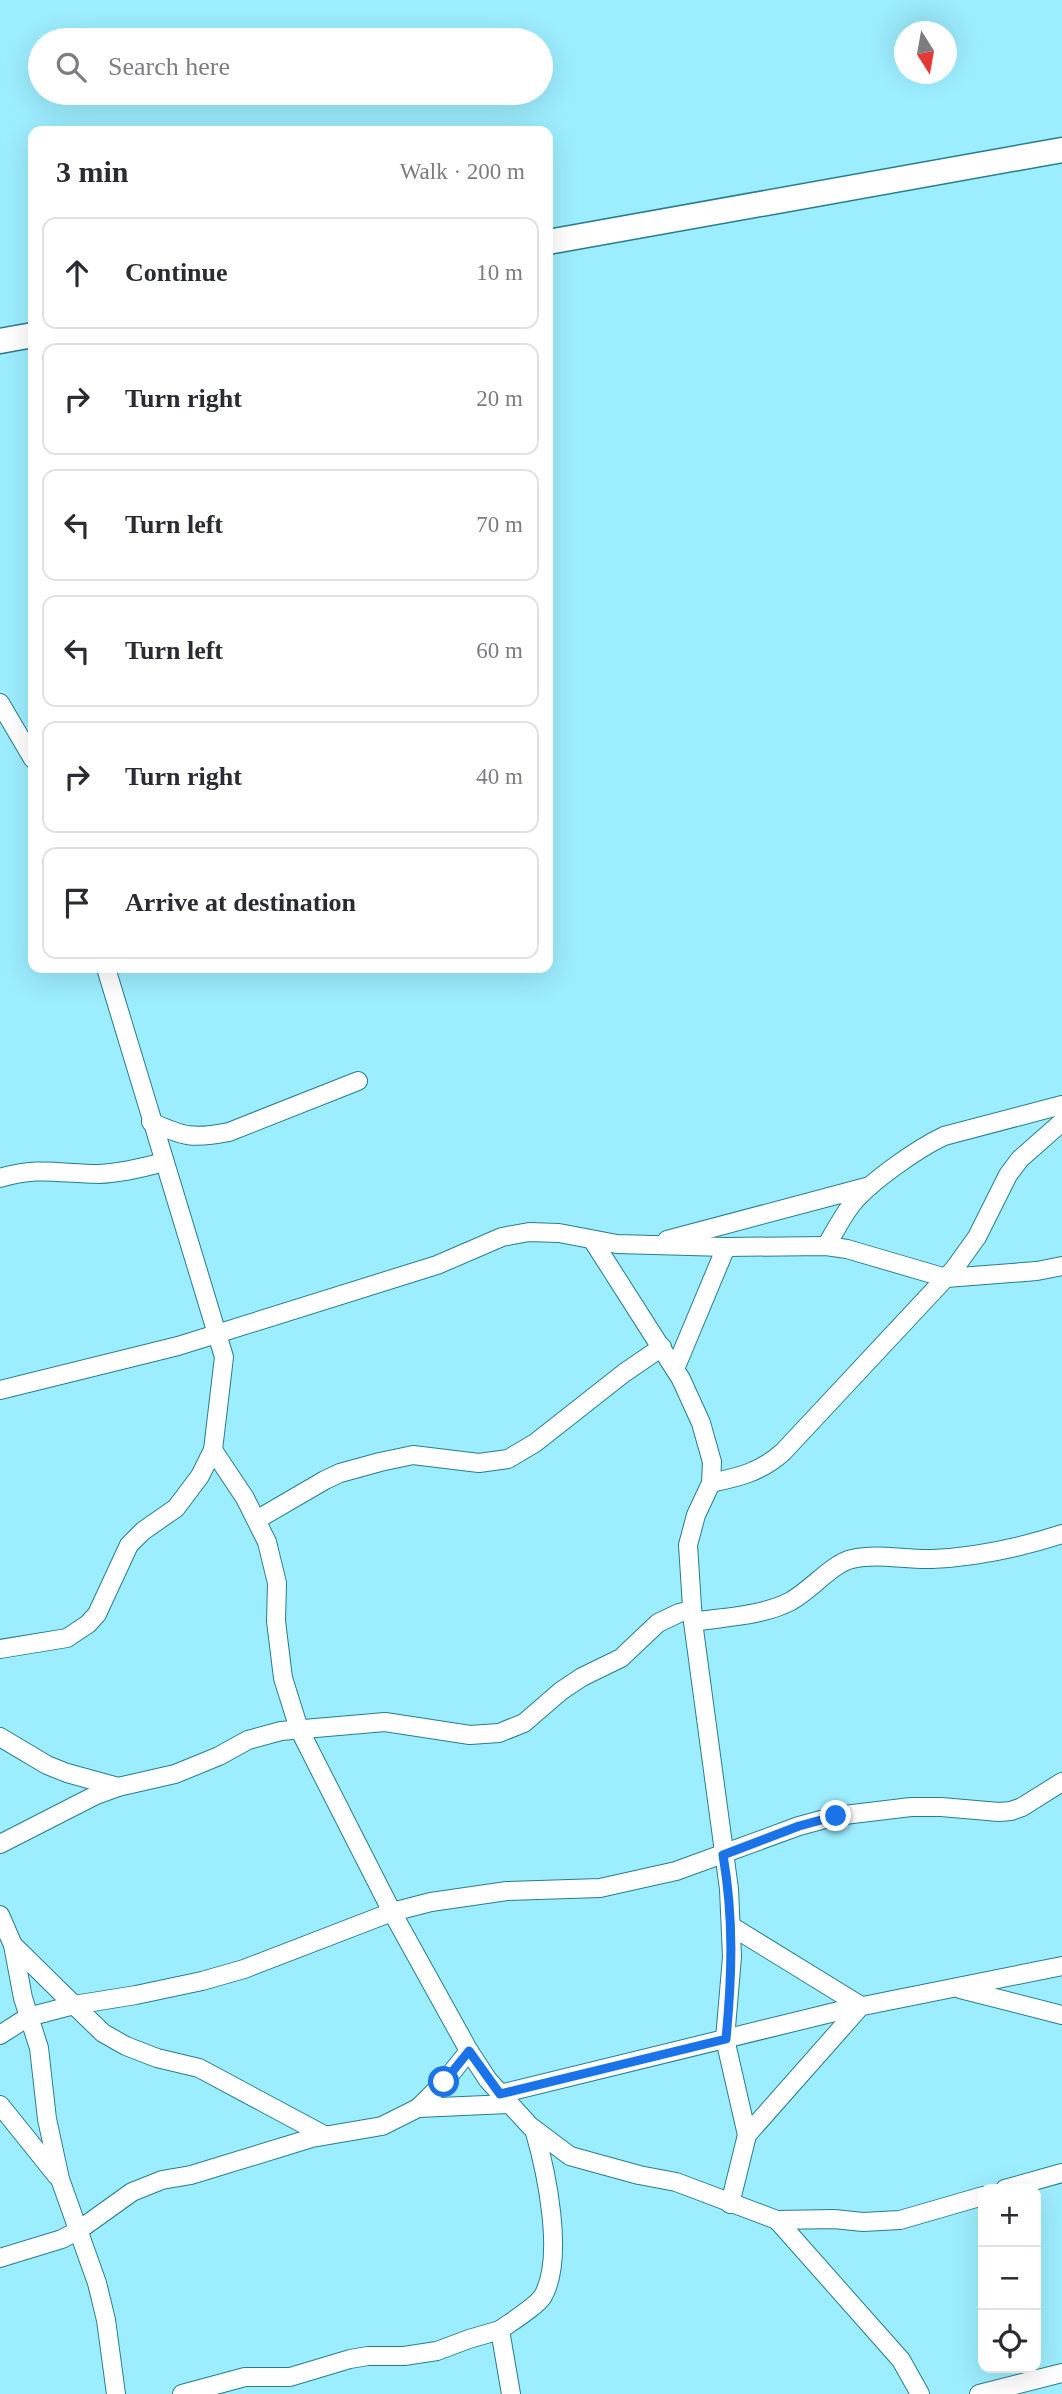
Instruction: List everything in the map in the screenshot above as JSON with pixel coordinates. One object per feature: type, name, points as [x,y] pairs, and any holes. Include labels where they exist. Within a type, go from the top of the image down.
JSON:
[{"type":"street","points":[[553,241],[1062,150]]},
{"type":"street","points":[[0,341],[28,336]]},
{"type":"street","points":[[0,703],[28,751]]},
{"type":"street","points":[[0,1649],[67,1638],[88,1624],[97,1614],[129,1545],[143,1531],[176,1508],[200,1476],[213,1450],[224,1357],[107,973]]},
{"type":"street","points":[[151,1122],[179,1135],[229,1132],[358,1081]]},
{"type":"street","points":[[826,1246],[852,1204],[913,1154],[944,1136],[1062,1105]]},
{"type":"street","points":[[711,1483],[747,1475],[773,1462],[946,1278],[977,1237],[1014,1167],[1038,1141],[1062,1122]]},
{"type":"street","points":[[0,1178],[45,1170],[85,1174],[119,1172],[164,1162]]},
{"type":"street","points":[[649,1244],[873,1185]]},
{"type":"street","points":[[0,1390],[178,1346],[437,1265],[502,1237],[545,1232],[593,1241],[649,1244],[726,1247],[826,1246],[847,1249],[946,1278],[1037,1271],[1062,1266]]},
{"type":"street","points":[[593,1241],[675,1368],[692,1400],[712,1462],[711,1483],[696,1515],[688,1545],[692,1616],[729,1889],[732,1971],[726,2039],[747,2135],[730,2204]]},
{"type":"street","points":[[675,1368],[726,1247]]},
{"type":"street","points":[[258,1519],[340,1473],[380,1462],[413,1455],[479,1463],[508,1459],[536,1443],[662,1347]]},
{"type":"street","points":[[213,1450],[258,1519],[273,1562],[277,1583],[276,1621],[280,1660],[299,1729],[393,1912],[469,2051],[504,2099],[534,2129],[570,2156],[676,2182],[777,2220],[900,2220],[978,2197]]},
{"type":"street","points":[[0,1844],[96,1795],[175,1774],[219,1756],[248,1740],[272,1732],[384,1722],[470,1735],[499,1733],[524,1723],[561,1691],[582,1677],[621,1658],[658,1623],[679,1613],[692,1616],[759,1611],[788,1603],[812,1588],[839,1562],[873,1556],[912,1559],[962,1557],[1030,1544],[1062,1534]]},
{"type":"street","points":[[0,1737],[47,1765],[118,1787]]},
{"type":"street","points":[[0,2035],[28,2017],[74,2005],[202,1981],[276,1957],[393,1912],[431,1902],[506,1891],[600,1888],[676,1871],[799,1826],[874,1810],[941,1807],[1011,1811],[1032,1802],[1062,1783]]},
{"type":"street","points":[[0,1915],[13,1945],[28,2017],[39,2048],[47,2119],[60,2179],[97,2283],[106,2320],[116,2394]]},
{"type":"street","points":[[731,1926],[861,2006]]},
{"type":"street","points":[[13,1945],[103,2032],[126,2046],[157,2058],[200,2068],[324,2135]]},
{"type":"street","points":[[418,2108],[504,2099],[861,2006],[1062,1966]]},
{"type":"street","points":[[956,1988],[1062,2015]]},
{"type":"street","points":[[747,2135],[861,2006]]},
{"type":"street","points":[[0,2258],[79,2231],[117,2202],[148,2185],[191,2175],[324,2135],[382,2126],[418,2108],[469,2051]]},
{"type":"street","points":[[0,2105],[60,2179]]},
{"type":"street","points":[[182,2394],[245,2377],[290,2377],[368,2356],[429,2353],[500,2330],[542,2297],[551,2269],[548,2190],[534,2129]]},
{"type":"street","points":[[1023,2184],[1062,2173]]},
{"type":"street","points":[[777,2220],[901,2360],[920,2394]]},
{"type":"street","points":[[500,2330],[511,2394]]},
{"type":"street","points":[[979,2394],[1062,2372]]},
{"type":"route","points":[[444,2082],[469,2051],[500,2094],[726,2039],[732,1957],[729,1889],[723,1855],[799,1826],[836,1816]]}]
